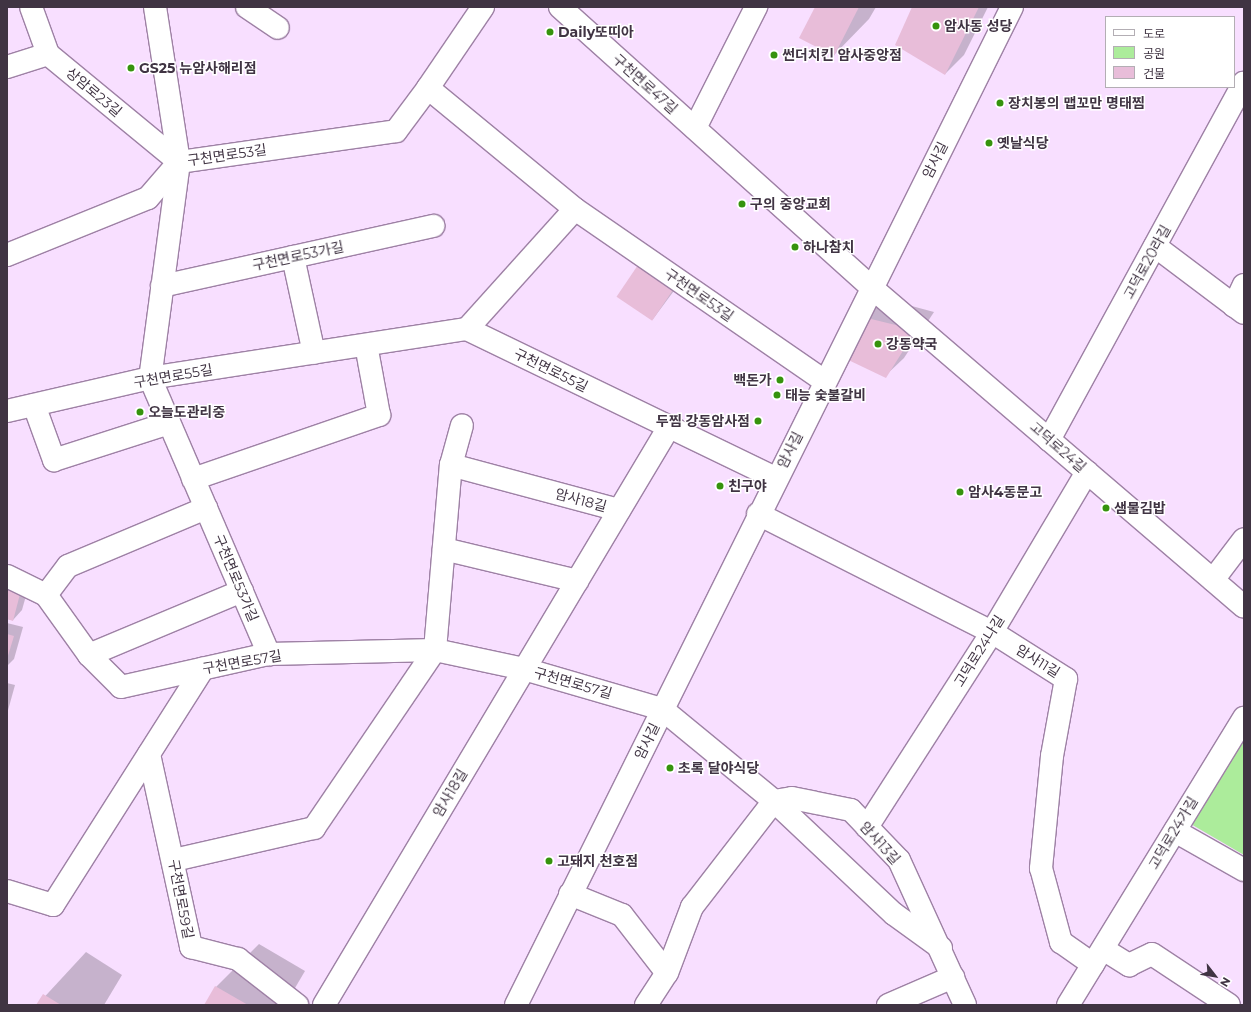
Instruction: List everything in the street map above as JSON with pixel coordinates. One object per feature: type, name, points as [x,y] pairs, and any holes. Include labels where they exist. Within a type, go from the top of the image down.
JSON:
[{"type":"street","points":[[7,68],[48,54],[31,7]]},
{"type":"street","points":[[150,378],[179,162],[155,7]]},
{"type":"street","points":[[247,7],[278,28]]},
{"type":"street","name":"구천면로53길","points":[[7,255],[148,198],[179,162],[396,131],[428,88],[483,7]]},
{"type":"street","name":"구천면로47길","points":[[560,7],[872,287]]},
{"type":"street","points":[[694,128],[756,7]]},
{"type":"street","name":"암사길","points":[[516,1005],[775,478],[1012,7]]},
{"type":"street","name":"상암로23길","points":[[48,54],[179,162]]},
{"type":"street","name":"고덕로20라길","points":[[1049,440],[1244,83]]},
{"type":"street","name":"구천면로53길","points":[[428,88],[575,209],[824,381]]},
{"type":"street","points":[[467,329],[575,209]]},
{"type":"street","name":"구천면로53가길","points":[[162,286],[433,226]]},
{"type":"street","points":[[1155,246],[1239,309],[1244,285]]},
{"type":"street","points":[[293,257],[314,353]]},
{"type":"street","name":"고덕로24길","points":[[872,287],[1244,608]]},
{"type":"street","name":"구천면로55길","points":[[7,411],[150,378],[467,329],[775,478]]},
{"type":"street","points":[[193,479],[379,415],[366,345]]},
{"type":"street","name":"구천면로53가길","points":[[150,378],[269,654]]},
{"type":"street","points":[[34,405],[54,460],[169,423]]},
{"type":"street","points":[[174,860],[314,828],[435,650],[451,465],[462,425]]},
{"type":"street","name":"암사18길","points":[[324,1005],[669,427]]},
{"type":"street","name":"암사18길","points":[[451,465],[619,510]]},
{"type":"street","name":"고덕로24나길","points":[[867,827],[992,632],[1087,472]]},
{"type":"street","points":[[46,595],[68,566],[206,508]]},
{"type":"street","name":"암사11길","points":[[758,514],[992,632],[1066,679],[1052,756],[1041,868],[1061,942],[1098,957]]},
{"type":"street","points":[[1213,580],[1244,539]]},
{"type":"street","points":[[444,548],[577,581]]},
{"type":"street","name":"구천면로57길","points":[[7,576],[46,595],[89,654],[121,687],[269,654],[435,650],[524,669],[662,710]]},
{"type":"street","points":[[89,654],[242,591]]},
{"type":"street","points":[[7,891],[53,905],[203,669]]},
{"type":"street","points":[[662,710],[774,802],[894,914],[941,948]]},
{"type":"street","name":"고덕로24가길","points":[[1068,1005],[1244,718]]},
{"type":"street","name":"구천면로59길","points":[[149,754],[174,860],[191,947],[238,959],[297,1005]]},
{"type":"street","name":"암사13길","points":[[774,802],[792,798],[851,810],[899,860],[941,948],[965,1005]]},
{"type":"street","points":[[646,1005],[667,973],[692,907],[774,802]]},
{"type":"street","points":[[1174,831],[1244,870]]},
{"type":"street","points":[[570,894],[622,915],[667,973]]},
{"type":"street","points":[[1098,957],[1128,965],[1152,954],[1229,1005]]},
{"type":"street","points":[[888,1005],[953,977]]},
{"type":"green space","points":[[1244,734],[1244,855],[1189,823]]},
{"type":"building","points":[[815,7],[859,7],[834,56],[799,38]]},
{"type":"building","name":"암사동 성당","points":[[912,7],[979,7],[945,75],[895,45]]},
{"type":"building","points":[[640,262],[676,286],[652,321],[617,297]]},
{"type":"building","name":"강동약국","points":[[863,317],[916,330],[886,378],[842,357]]},
{"type":"building","points":[[7,588],[20,594],[13,621],[7,619]]},
{"type":"building","points":[[7,634],[14,636],[7,659]]},
{"type":"building","points":[[215,986],[248,1005],[204,1005]]},
{"type":"building","points":[[43,994],[61,1005],[36,1005]]},
{"type":"place","name":"암사동 성당","points":[[936,26]]},
{"type":"place","name":"Daily또띠아","points":[[550,32]]},
{"type":"place","name":"썬더치킨 암사중앙점","points":[[774,55]]},
{"type":"place","name":"GS25 뉴암사해리점","points":[[131,68]]},
{"type":"place","name":"장치봉의 맵꼬만 명태찜","points":[[1000,103]]},
{"type":"place","name":"옛날식당","points":[[989,143]]},
{"type":"place","name":"구의 중앙교회","points":[[742,204]]},
{"type":"place","name":"하나참치","points":[[795,247]]},
{"type":"place","name":"강동약국","points":[[878,344]]},
{"type":"place","name":"백돈가","points":[[780,380]]},
{"type":"place","name":"태능 숯불갈비","points":[[777,395]]},
{"type":"place","name":"오늘도관리중","points":[[140,412]]},
{"type":"place","name":"두찜 강동암사점","points":[[758,421]]},
{"type":"place","name":"친구야","points":[[720,486]]},
{"type":"place","name":"암사4동문고","points":[[960,492]]},
{"type":"place","name":"샘물김밥","points":[[1106,508]]},
{"type":"place","name":"초록 달야식당","points":[[670,768]]},
{"type":"place","name":"고돼지 천호점","points":[[549,861]]}]
